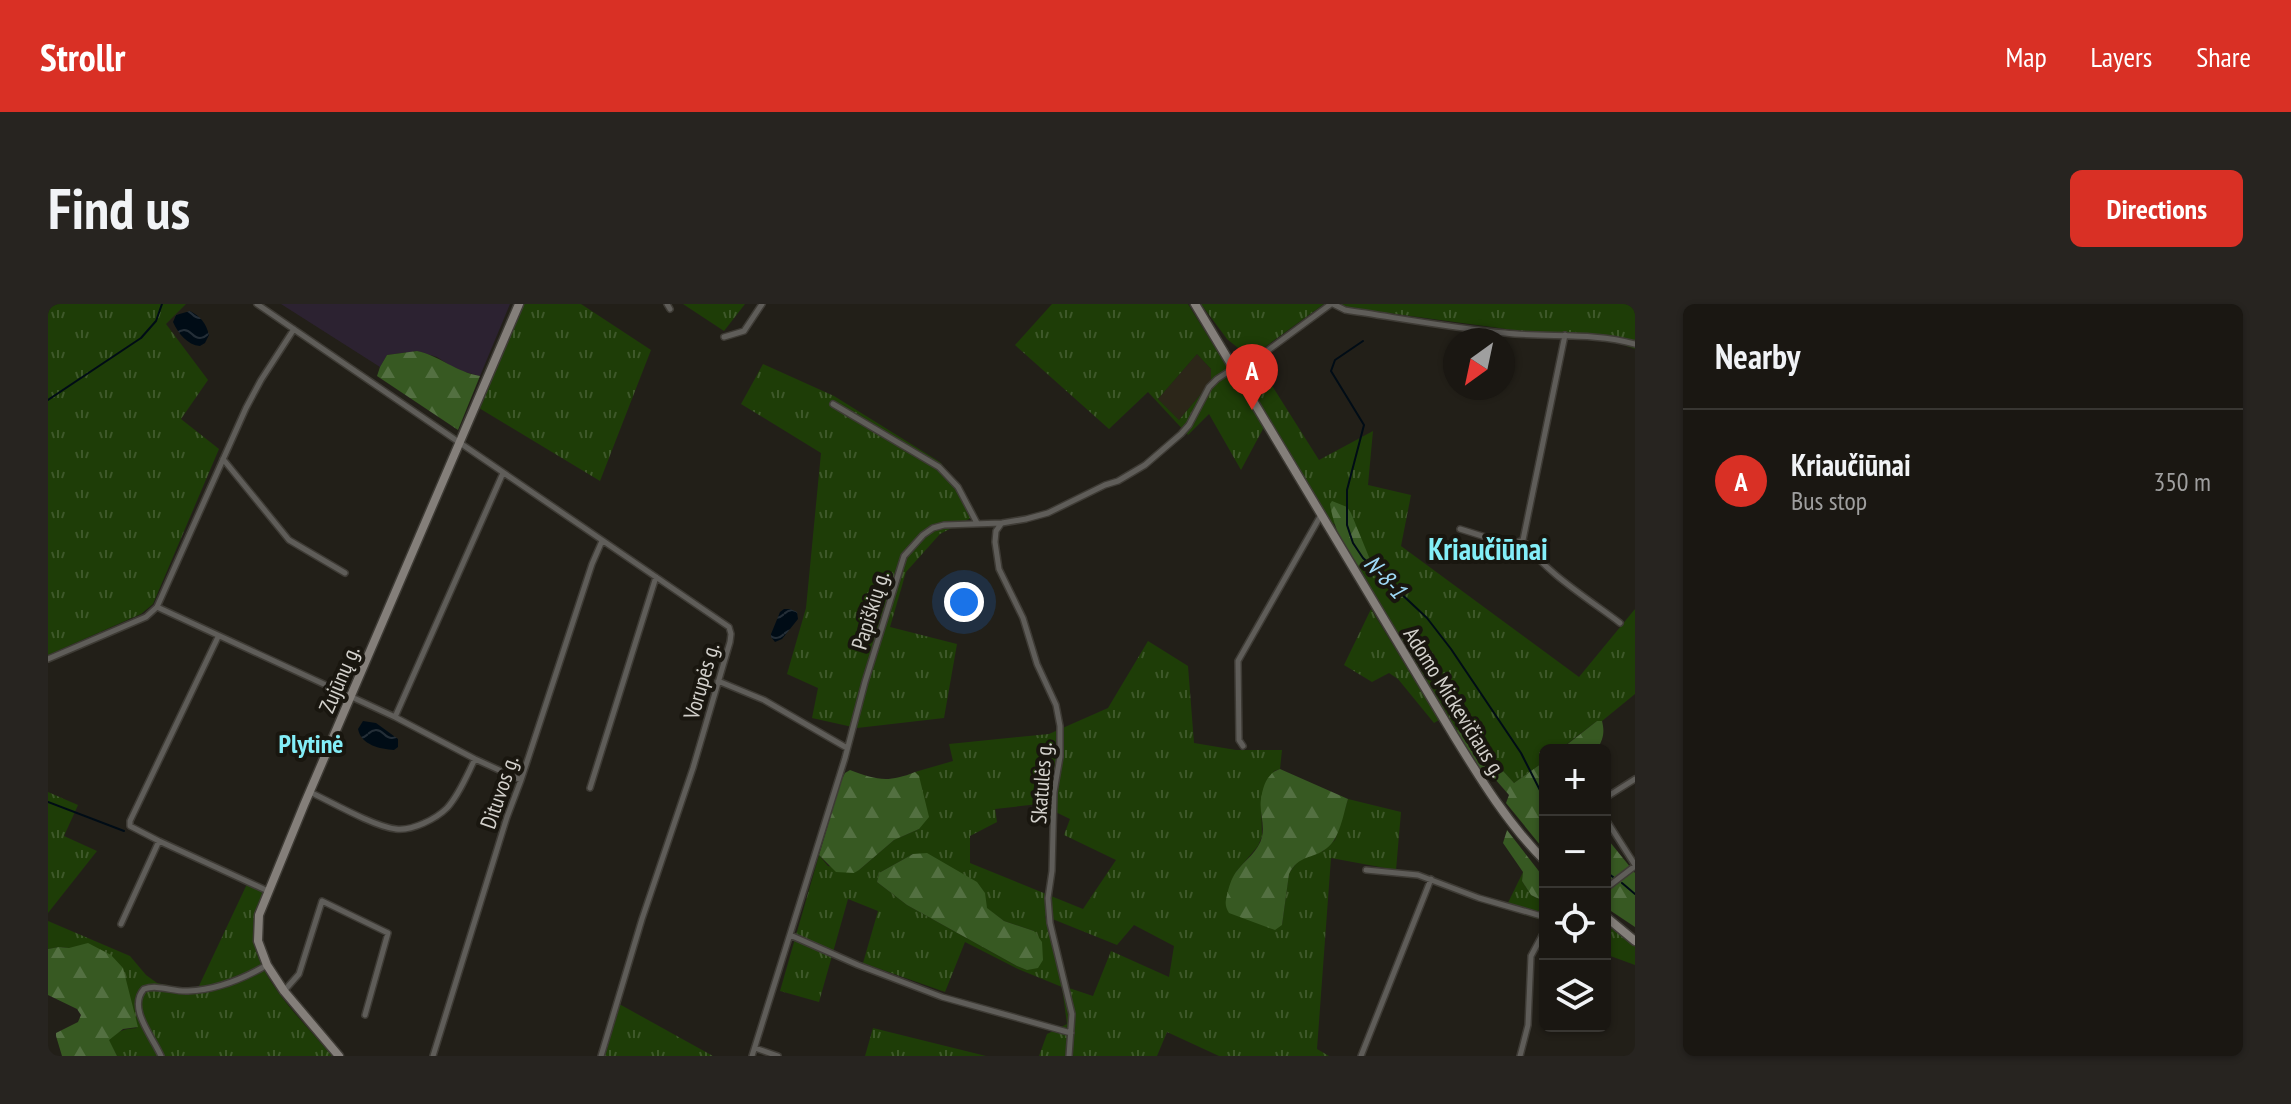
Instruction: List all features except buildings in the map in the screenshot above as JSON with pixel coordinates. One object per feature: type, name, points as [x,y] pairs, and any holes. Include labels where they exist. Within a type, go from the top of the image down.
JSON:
[{"type":"main road","name":"Zujūnų g.","points":[[339,1056],[284,991],[267,965],[258,941],[259,915],[519,304]]},
{"type":"main road","name":"Adomo Mickevičiaus g.","points":[[1195,304],[1482,781],[1539,854]]},
{"type":"main road","points":[[1611,921],[1635,941]]},
{"type":"street","name":"Vorupės g.","points":[[257,304],[729,627],[730,642],[693,768],[642,919],[601,1056]]},
{"type":"street","points":[[724,337],[744,331],[762,304]]},
{"type":"street","points":[[1332,304],[1345,310],[1475,330],[1606,337],[1635,344]]},
{"type":"street","name":"Papiškių g.","points":[[752,1056],[904,556],[933,528],[1002,523],[1048,513],[1118,481],[1145,465],[1181,434],[1217,379],[1259,357],[1332,304]]},
{"type":"street","points":[[48,659],[146,617],[157,607],[261,380],[294,329]]},
{"type":"street","points":[[1460,529],[1511,545],[1523,540],[1565,335]]},
{"type":"street","points":[[833,404],[939,467],[958,487],[977,523]]},
{"type":"street","points":[[223,459],[289,540],[345,573]]},
{"type":"street","points":[[395,717],[503,473]]},
{"type":"street","points":[[1243,746],[1239,740],[1238,661],[1321,515]]},
{"type":"street","name":"Skatulės g.","points":[[1002,523],[996,531],[995,542],[999,569],[1023,618],[1037,664],[1056,705],[1060,726],[1048,898],[1050,923],[1072,1014],[1069,1056]]},
{"type":"street","points":[[1523,540],[1546,566],[1620,623]]},
{"type":"street","name":"Dituvos g.","points":[[433,1056],[470,931],[602,541]]},
{"type":"street","points":[[590,788],[656,577]]},
{"type":"street","points":[[157,607],[395,717],[521,780]]},
{"type":"street","points":[[218,637],[130,826],[268,891]]},
{"type":"street","points":[[718,681],[764,700],[847,748]]},
{"type":"street","points":[[310,792],[396,829],[411,827],[447,808],[475,759]]},
{"type":"street","points":[[1611,794],[1635,779]]},
{"type":"street","points":[[1606,888],[1635,866],[1611,828]]},
{"type":"street","points":[[121,924],[159,841]]},
{"type":"street","points":[[1366,870],[1418,875],[1479,898],[1539,915]]},
{"type":"street","points":[[1361,1056],[1431,879]]},
{"type":"street","points":[[284,991],[299,974],[322,901],[388,933],[365,1015]]},
{"type":"street","points":[[790,935],[942,997],[1071,1033]]},
{"type":"street","points":[[1520,1056],[1528,1025],[1531,956],[1539,941]]},
{"type":"street","points":[[161,1056],[139,1009],[140,993],[150,987],[201,990],[242,978],[267,965]]},
{"type":"street","points":[[755,1048],[778,1056]]},
{"type":"shaded area","points":[[281,304],[510,304],[480,376],[457,370],[437,357],[417,351],[387,355],[380,367]]},
{"type":"shaded area","points":[[1197,354],[1211,369],[1211,382],[1179,420],[1158,399]]},
{"type":"green space","points":[[48,304],[186,304],[166,324],[208,380],[181,419],[219,449],[153,604],[141,614],[48,655]]},
{"type":"green space","points":[[523,304],[581,304],[651,350],[600,481],[479,408]]},
{"type":"green space","points":[[683,304],[745,304],[724,331]]},
{"type":"green space","points":[[1052,304],[1188,304],[1264,427],[1241,470],[1209,414],[1188,435],[1148,392],[1109,429],[1015,345]],"holes":[[[1197,354],[1211,369],[1211,382],[1179,420],[1158,399]]]},
{"type":"green space","points":[[1201,304],[1324,304],[1254,355],[1248,356],[1227,339]]},
{"type":"green space","points":[[1341,304],[1635,304],[1635,349],[1615,342],[1615,336],[1521,331],[1344,307]]},
{"type":"green space","points":[[417,351],[480,376],[458,430],[377,376],[387,355]]},
{"type":"green space","points":[[763,364],[834,396],[940,462],[962,489],[971,518],[940,534],[906,572],[890,627],[957,644],[944,718],[857,728],[812,718],[818,688],[787,674],[806,608],[821,453],[741,404]]},
{"type":"green space","points":[[1259,365],[1319,460],[1373,431],[1368,485],[1411,495],[1401,546],[1579,677],[1635,609],[1635,694],[1567,744],[1539,744],[1539,765],[1514,783],[1494,761],[1468,722],[1455,732],[1335,534],[1248,384],[1249,374]],"holes":[[[1333,523],[1362,543],[1371,562],[1353,561]]]},
{"type":"green space","points":[[1332,501],[1347,507],[1351,513],[1371,562],[1370,567],[1363,569],[1345,549],[1334,521]]},
{"type":"green space","points":[[1371,609],[1439,720],[1434,723],[1398,679],[1389,673],[1372,682],[1344,665]]},
{"type":"green space","points":[[1148,641],[1188,666],[1194,743],[1236,750],[1282,750],[1280,769],[1274,771],[1261,801],[1262,836],[1258,846],[1236,872],[1282,925],[1289,873],[1299,860],[1323,851],[1335,840],[1348,799],[1401,812],[1396,870],[1331,858],[1317,1049],[1329,1056],[1219,1056],[1167,1032],[1157,1056],[1039,1056],[1047,1034],[1067,1024],[1062,987],[965,942],[945,992],[863,963],[878,911],[848,899],[819,1002],[780,991],[819,855],[828,866],[859,870],[894,840],[919,829],[919,776],[915,772],[953,761],[949,744],[1049,734],[1108,708]],"holes":[[[1039,804],[1070,819],[1064,835],[1116,860],[1083,909],[970,863],[970,836],[997,822],[995,809]],[[913,854],[984,893],[986,908],[1004,921],[1034,931],[1027,970],[907,905],[877,882],[879,873]],[[1045,916],[1117,945],[1134,925],[1174,946],[1169,977],[1111,951],[1093,996],[1066,987]]]},
{"type":"green space","points":[[1597,721],[1602,721],[1600,744],[1568,744]]},
{"type":"green space","points":[[1468,722],[1494,761],[1514,783],[1539,765],[1539,844],[1506,803],[1509,795],[1488,771],[1480,770],[1455,732]]},
{"type":"green space","points":[[1280,769],[1348,799],[1331,844],[1301,860],[1289,874],[1282,925],[1275,930],[1229,913],[1226,902],[1234,875],[1260,842],[1263,832],[1263,789],[1269,777]]},
{"type":"green space","points":[[850,770],[882,779],[915,772],[919,776],[929,817],[919,829],[894,840],[854,873],[836,872],[819,855],[841,781]]},
{"type":"green space","points":[[48,792],[78,805],[64,836],[97,851],[48,913]]},
{"type":"green space","points":[[1507,830],[1539,871],[1539,899],[1531,895],[1522,881],[1523,872],[1503,843]]},
{"type":"green space","points":[[1611,843],[1635,873],[1635,927],[1611,911]]},
{"type":"green space","points":[[927,853],[977,882],[985,893],[987,908],[1004,921],[1034,931],[1042,942],[1043,960],[1038,968],[1027,970],[1017,966],[907,905],[877,882],[879,873],[913,854]]},
{"type":"green space","points":[[1523,872],[1522,881],[1531,895],[1539,899],[1539,919],[1505,909]]},
{"type":"green space","points":[[247,884],[265,891],[253,927],[262,966],[283,999],[332,1056],[117,1056],[108,1040],[121,1031],[137,1028],[69,948],[48,949],[48,921],[130,956],[157,983],[186,989],[198,988]]},
{"type":"green space","points":[[1611,927],[1635,946],[1635,965],[1611,956]]},
{"type":"green space","points":[[88,943],[111,955],[123,968],[138,1027],[123,1029],[109,1040],[117,1056],[62,1056],[56,1036],[56,1033],[78,1022],[81,1015],[77,1009],[48,995],[48,949]]},
{"type":"green space","points":[[621,1005],[713,1056],[605,1056]]},
{"type":"green space","points":[[873,1028],[986,1056],[865,1056]]},
{"type":"water","points":[[190,311],[202,321],[209,335],[200,346],[184,338],[173,322],[176,315]]},
{"type":"water","points":[[784,609],[797,612],[798,619],[782,639],[775,642],[771,634]]},
{"type":"water","points":[[363,721],[376,723],[398,739],[398,747],[394,750],[367,742],[358,729]]},
{"type":"waterway","points":[[48,400],[141,338],[156,321],[162,304]]},
{"type":"waterway","name":"N-8-1","points":[[1363,341],[1335,360],[1331,371],[1364,425],[1347,490],[1347,525],[1353,543],[1363,558],[1427,618],[1451,649],[1521,753],[1539,788]]},
{"type":"waterway","points":[[48,802],[124,831]]},
{"type":"waterway","name":"N-8-1","points":[[1622,883],[1635,894]]},
{"type":"place","name":"Kriaučiūnai","points":[[1252,410]]},
{"type":"district","name":"Kriaučiūnai","points":[[1488,550]]},
{"type":"district","name":"Plytinė","points":[[311,744]]}]
